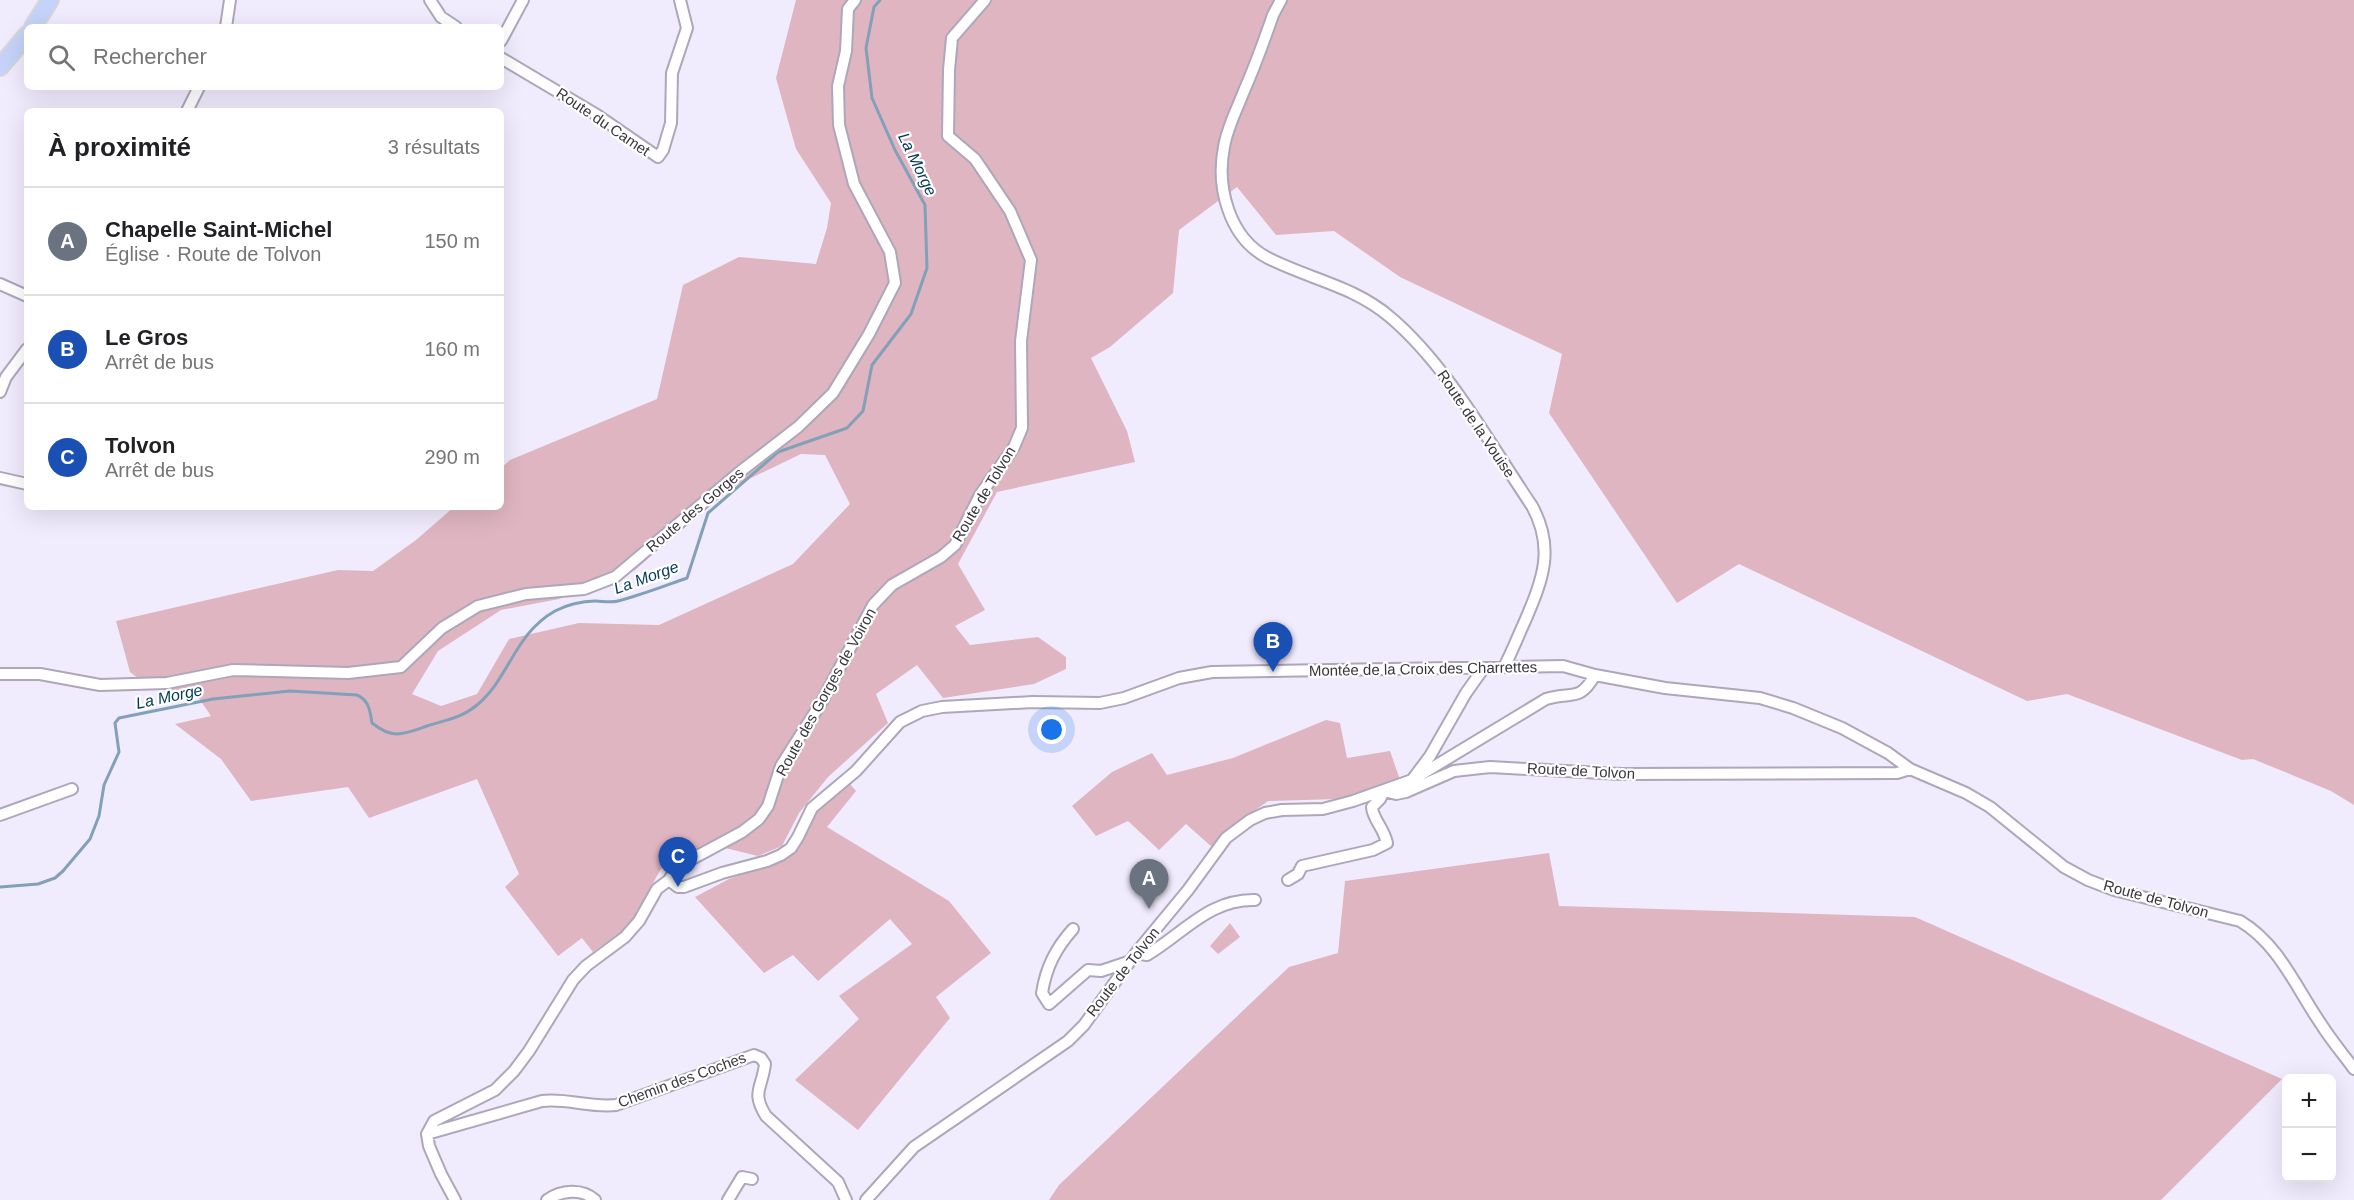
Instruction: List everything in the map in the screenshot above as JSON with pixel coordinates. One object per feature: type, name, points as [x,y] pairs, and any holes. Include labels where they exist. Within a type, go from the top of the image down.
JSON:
[{"type":"main road","points":[[35,24],[50,0]]},
{"type":"main road","points":[[0,67],[24,39]]},
{"type":"street","points":[[226,24],[230,0]]},
{"type":"street","points":[[430,0],[441,17],[452,24]]},
{"type":"street","points":[[504,35],[523,0]]},
{"type":"street","name":"Route du Camet","points":[[504,60],[597,115],[658,157],[663,150],[671,123],[672,73],[687,28],[680,0]]},
{"type":"street","name":"Route des Gorges","points":[[0,674],[40,674],[100,685],[167,683],[233,670],[348,673],[401,667],[442,628],[478,606],[525,594],[584,590],[615,577],[741,471],[798,427],[833,393],[869,334],[895,283],[890,252],[854,184],[839,125],[838,86],[846,51],[848,9],[855,0]]},
{"type":"street","name":"Route de Tolvon","points":[[941,557],[955,545],[980,495],[1014,447],[1022,428],[1021,341],[1031,261],[1010,211],[981,167],[948,136],[952,38],[985,0]]},
{"type":"street","name":"Route de la Vouise","points":[[1281,0],[1273,15],[1224,146],[1223,184],[1230,213],[1244,241],[1256,251],[1270,259],[1349,290],[1391,318],[1414,340],[1450,383],[1532,506],[1540,522],[1545,544],[1545,564],[1536,595],[1504,667]]},
{"type":"street","points":[[190,108],[198,90]]},
{"type":"street","points":[[0,284],[24,295]]},
{"type":"street","points":[[0,392],[6,377],[24,353]]},
{"type":"street","points":[[0,478],[24,483]]},
{"type":"street","name":"Route des Gorges de Voiron","points":[[427,1134],[434,1121],[495,1090],[514,1071],[530,1051],[573,980],[586,966],[625,937],[639,921],[657,889],[669,880],[677,867],[742,832],[759,819],[768,806],[781,766],[820,704],[873,605],[892,585],[941,557]]},
{"type":"street","name":"Montée de la Croix des Charrettes","points":[[669,880],[678,887],[684,887],[782,855],[798,837],[812,808],[856,771],[900,722],[922,711],[942,707],[1033,702],[1100,703],[1124,698],[1179,678],[1212,672],[1563,666],[1594,675],[1665,688],[1760,698],[1842,728],[1888,753],[1910,769]]},
{"type":"street","points":[[1412,780],[1430,756],[1466,693],[1483,669]]},
{"type":"street","points":[[1288,880],[1298,874],[1302,866],[1373,850],[1387,843],[1380,822],[1372,814],[1372,807],[1384,791],[1412,780],[1546,699],[1558,695],[1578,694],[1586,690],[1594,675]]},
{"type":"street","name":"Route de Tolvon","points":[[866,1200],[914,1147],[1068,1041],[1083,1025],[1226,838],[1250,820],[1265,813],[1282,810],[1323,808],[1384,791],[1396,794],[1406,792],[1454,771],[1490,767],[1621,774],[1896,773],[1910,769],[1966,793],[1990,807],[2064,867],[2088,880],[2114,890],[2240,921],[2256,930],[2271,945],[2321,1025],[2354,1069]]},
{"type":"street","points":[[0,815],[72,789]]},
{"type":"street","points":[[1073,929],[1059,944],[1048,965],[1042,993],[1049,1004],[1088,970],[1101,971],[1134,957],[1147,955],[1199,918],[1222,905],[1237,900],[1255,900]]},
{"type":"street","name":"Chemin des Coches","points":[[427,1134],[542,1101],[555,1100],[604,1107],[616,1105],[754,1055],[761,1058],[765,1064],[758,1089],[758,1103],[762,1110],[838,1182],[846,1200]]},
{"type":"street","points":[[427,1134],[441,1174],[455,1200]]},
{"type":"street","points":[[728,1200],[742,1177],[752,1179]]},
{"type":"street","points":[[547,1200],[564,1191],[590,1195],[596,1200]]},
{"type":"shaded area","points":[[796,0],[2354,0],[2354,805],[2331,791],[2253,759],[2242,760],[2067,694],[2027,701],[1739,564],[1677,603],[1549,413],[1562,354],[1400,277],[1334,231],[1276,235],[1237,187],[1179,230],[1173,293],[1110,347],[1091,358],[1127,431],[1135,462],[997,492],[958,564],[985,610],[955,626],[970,645],[1038,637],[1066,657],[1066,669],[1034,684],[943,698],[917,665],[876,694],[888,723],[828,777],[799,813],[782,846],[758,856],[721,847],[667,858],[629,926],[593,952],[582,938],[558,956],[505,887],[519,874],[477,779],[369,818],[348,787],[251,801],[221,759],[175,724],[211,716],[194,691],[152,689],[130,672],[116,621],[338,570],[373,571],[416,540],[451,510],[504,510],[504,465],[510,460],[657,399],[683,285],[739,257],[816,264],[827,228],[831,203],[796,149],[776,78]],"holes":[[[801,454],[825,455],[850,504],[793,564],[659,625],[579,623],[509,639],[477,694],[441,706],[412,694],[438,651],[501,610],[559,599],[635,570],[724,491]]]},
{"type":"shaded area","points":[[1326,720],[1340,723],[1347,758],[1390,751],[1406,797],[1268,801],[1236,824],[1212,847],[1186,824],[1159,850],[1128,821],[1096,836],[1072,806],[1112,772],[1152,753],[1167,775],[1233,758]]},
{"type":"shaded area","points":[[849,783],[856,791],[827,827],[949,901],[991,953],[936,997],[950,1018],[858,1130],[795,1080],[859,1019],[839,996],[912,944],[890,919],[818,981],[793,955],[764,973],[695,897],[729,879],[787,858],[817,810]]},
{"type":"shaded area","points":[[1549,853],[1559,906],[1915,917],[2282,1079],[2161,1200],[1049,1200],[1059,1185],[1289,967],[1338,953],[1345,881]]},
{"type":"shaded area","points":[[1230,923],[1240,937],[1218,954],[1210,946]]},
{"type":"waterway","name":"La Morge","points":[[0,887],[38,884],[55,878],[90,839],[99,816],[104,785],[119,752],[115,723],[119,718],[213,699],[290,691],[357,695],[370,710],[372,723],[393,734],[412,731],[459,716],[477,705],[488,694],[521,644],[541,621],[569,605],[590,601],[618,601],[687,578],[708,513],[778,452],[847,428],[863,411],[872,365],[911,314],[927,268],[925,205],[895,150],[872,98],[866,48],[874,7],[880,0]]},
{"type":"place","name":"Le Gros","points":[[1273,672]]},
{"type":"place","name":"Tolvon","points":[[678,887]]},
{"type":"place","name":"Chapelle Saint-Michel","points":[[1149,909]]}]
